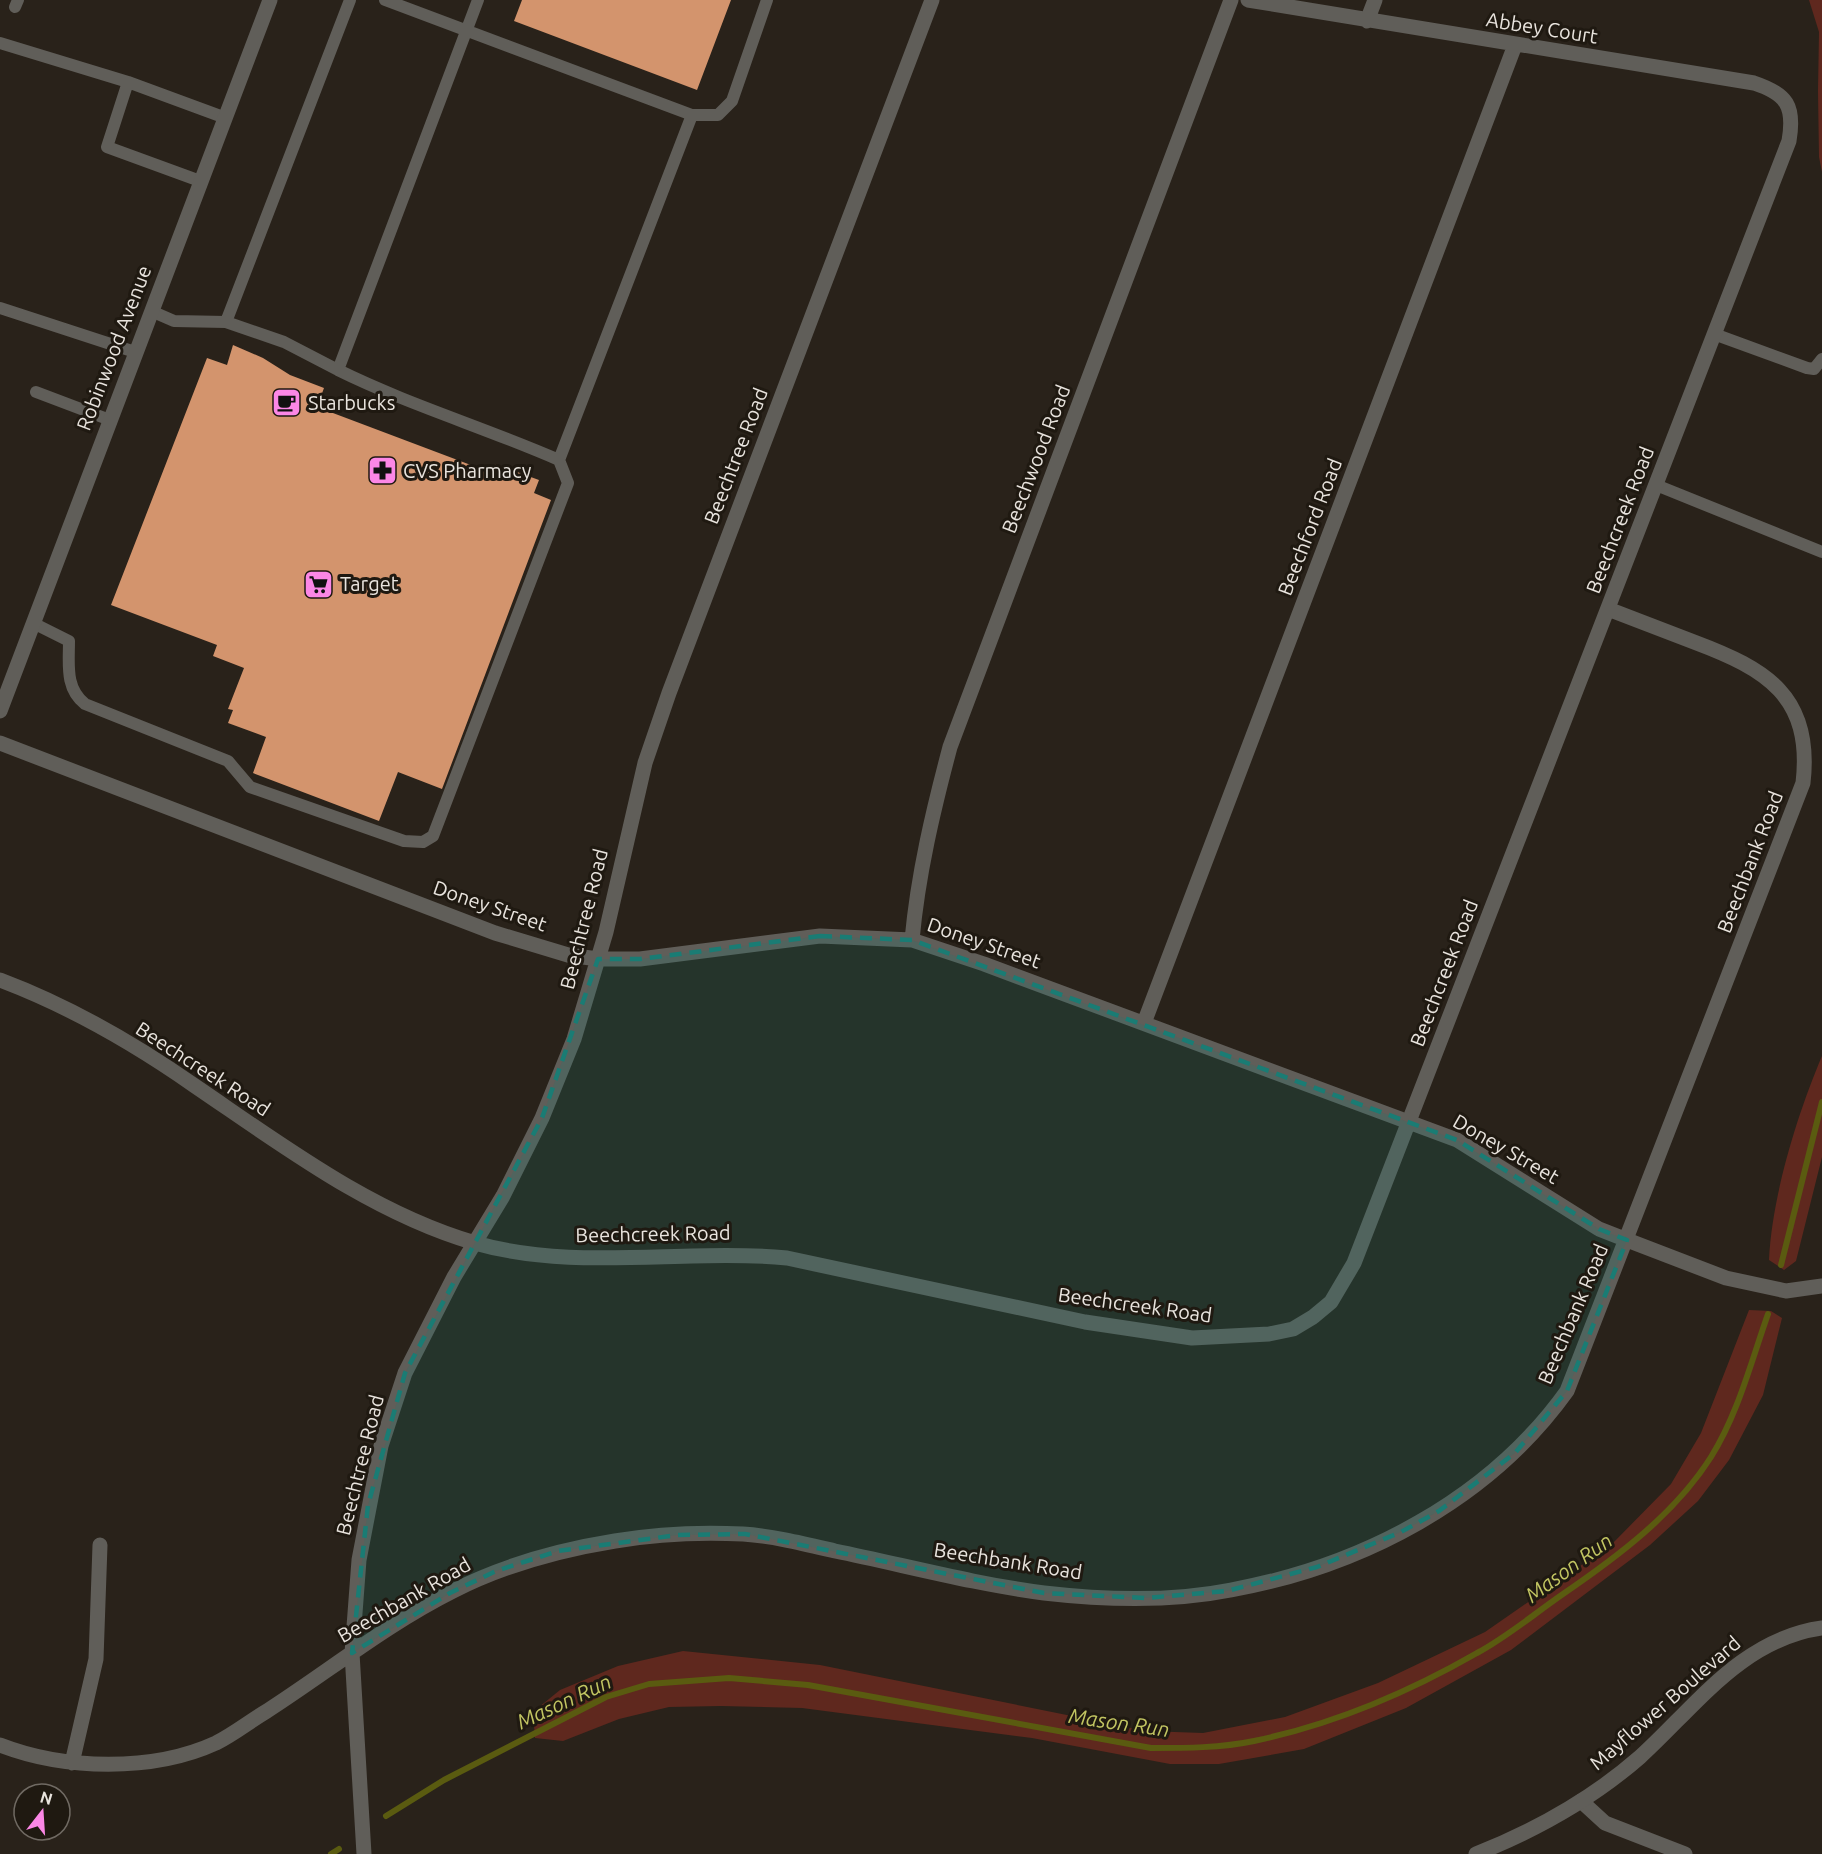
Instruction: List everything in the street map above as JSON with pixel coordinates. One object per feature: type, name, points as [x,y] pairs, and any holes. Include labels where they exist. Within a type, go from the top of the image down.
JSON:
[{"type":"street","name":"Robinwood Avenue","points":[[0,711],[270,0]]},
{"type":"street","name":"Beechtree Road","points":[[364,1854],[352,1653],[359,1560],[381,1446],[405,1373],[454,1277],[476,1243],[542,1118],[574,1039],[598,959],[645,763],[669,693],[932,0]]},
{"type":"street","name":"Beechwood Road","points":[[912,940],[917,886],[932,812],[950,747],[1231,0]]},
{"type":"street","name":"Abbey Court","points":[[1248,0],[1754,83],[1773,89],[1788,103]]},
{"type":"street","points":[[1367,21],[1375,0]]},
{"type":"street","name":"Beechford Road","points":[[1144,1023],[1515,45]]},
{"type":"street","name":"Beechcreek Road","points":[[0,980],[76,1015],[135,1047],[271,1139],[365,1196],[440,1230],[476,1243],[574,1257],[744,1254],[787,1258],[1085,1322],[1192,1338],[1269,1334],[1293,1329],[1313,1317],[1330,1302],[1344,1284],[1789,141],[1792,122],[1788,103]]},
{"type":"street","name":"Beechbank Road","points":[[0,1745],[72,1763],[145,1764],[216,1743],[311,1683],[352,1653],[450,1593],[496,1571],[558,1551],[620,1540],[744,1534],[1044,1593],[1145,1598],[1227,1591],[1317,1567],[1360,1552],[1440,1511],[1515,1453],[1546,1420],[1567,1391],[1581,1360],[1803,783],[1805,746],[1791,705],[1779,688],[1759,671],[1727,654],[1608,609]]},
{"type":"street","name":"Doney Street","points":[[0,743],[495,933],[568,955],[598,959],[640,959],[820,936],[912,940],[1144,1023],[1457,1140],[1599,1229],[1626,1240],[1726,1278],[1786,1291],[1822,1286]]},
{"type":"street","points":[[72,1763],[96,1659],[100,1545]]},
{"type":"street","name":"Mayflower Boulevard","points":[[1476,1854],[1507,1842],[1581,1801],[1639,1758],[1720,1678],[1753,1652],[1780,1638],[1822,1628]]},
{"type":"street","points":[[1581,1801],[1605,1823],[1685,1854]]},
{"type":"lane","points":[[226,322],[351,0]]},
{"type":"lane","points":[[385,0],[692,116],[718,115],[732,101],[767,0]]},
{"type":"lane","points":[[338,370],[478,0]]},
{"type":"lane","points":[[0,43],[128,82],[224,117]]},
{"type":"lane","points":[[128,82],[107,147],[200,181]]},
{"type":"lane","points":[[33,623],[69,641],[69,674],[74,695],[84,704],[228,761],[250,787],[404,841],[423,842],[433,836],[568,483],[559,460],[692,116]]},
{"type":"lane","points":[[0,308],[135,352]]},
{"type":"lane","points":[[151,311],[174,321],[226,322],[284,342],[390,396],[503,435],[559,460]]},
{"type":"lane","points":[[1714,334],[1807,368],[1814,369],[1822,359]]},
{"type":"lane","points":[[36,392],[110,420]]},
{"type":"lane","points":[[1656,485],[1822,552]]},
{"type":"highlighted area","points":[[820,936],[912,940],[1457,1140],[1599,1229],[1627,1240],[1567,1391],[1515,1453],[1439,1511],[1401,1532],[1317,1567],[1227,1591],[1145,1598],[1044,1593],[745,1534],[678,1535],[558,1551],[496,1571],[450,1593],[352,1653],[368,1505],[405,1373],[542,1118],[598,959],[640,959]]},
{"type":"shaded area","points":[[1809,0],[1822,0],[1822,172],[1819,157],[1819,32]]},
{"type":"shaded area","points":[[1822,1056],[1822,1157],[1796,1261],[1784,1270],[1769,1260],[1775,1209],[1787,1156]]},
{"type":"shaded area","points":[[1749,1310],[1771,1311],[1782,1318],[1763,1395],[1729,1460],[1698,1501],[1650,1545],[1511,1650],[1406,1708],[1304,1749],[1219,1764],[1170,1764],[1032,1738],[802,1708],[721,1706],[669,1707],[619,1719],[563,1741],[535,1738],[533,1712],[560,1690],[618,1666],[683,1651],[820,1665],[1146,1731],[1203,1733],[1285,1717],[1378,1683],[1485,1632],[1613,1543],[1671,1484],[1701,1433]]},
{"type":"building","points":[[522,0],[731,0],[697,90],[514,21]]},
{"type":"building","name":"Target","points":[[233,345],[263,358],[290,375],[324,388],[317,407],[492,473],[495,464],[539,480],[534,493],[551,500],[442,789],[398,772],[379,821],[253,773],[266,737],[228,723],[233,710],[228,709],[244,668],[213,656],[217,645],[111,605],[207,358],[227,365]]},
{"type":"waterway","name":"Mason Run","points":[[1781,1265],[1822,1102]]},
{"type":"waterway","name":"Mason Run","points":[[386,1816],[444,1780],[606,1697],[649,1684],[729,1678],[808,1685],[1151,1748],[1203,1747],[1241,1743],[1312,1726],[1369,1706],[1424,1681],[1510,1633],[1604,1565],[1663,1516],[1697,1478],[1721,1440],[1743,1387],[1768,1314]]},
{"type":"waterway","name":"Mason Run","points":[[331,1854],[339,1849]]},
{"type":"place","name":"Starbucks","points":[[287,403]]},
{"type":"place","name":"CVS Pharmacy","points":[[382,471]]},
{"type":"place","name":"Target","points":[[319,584]]}]
